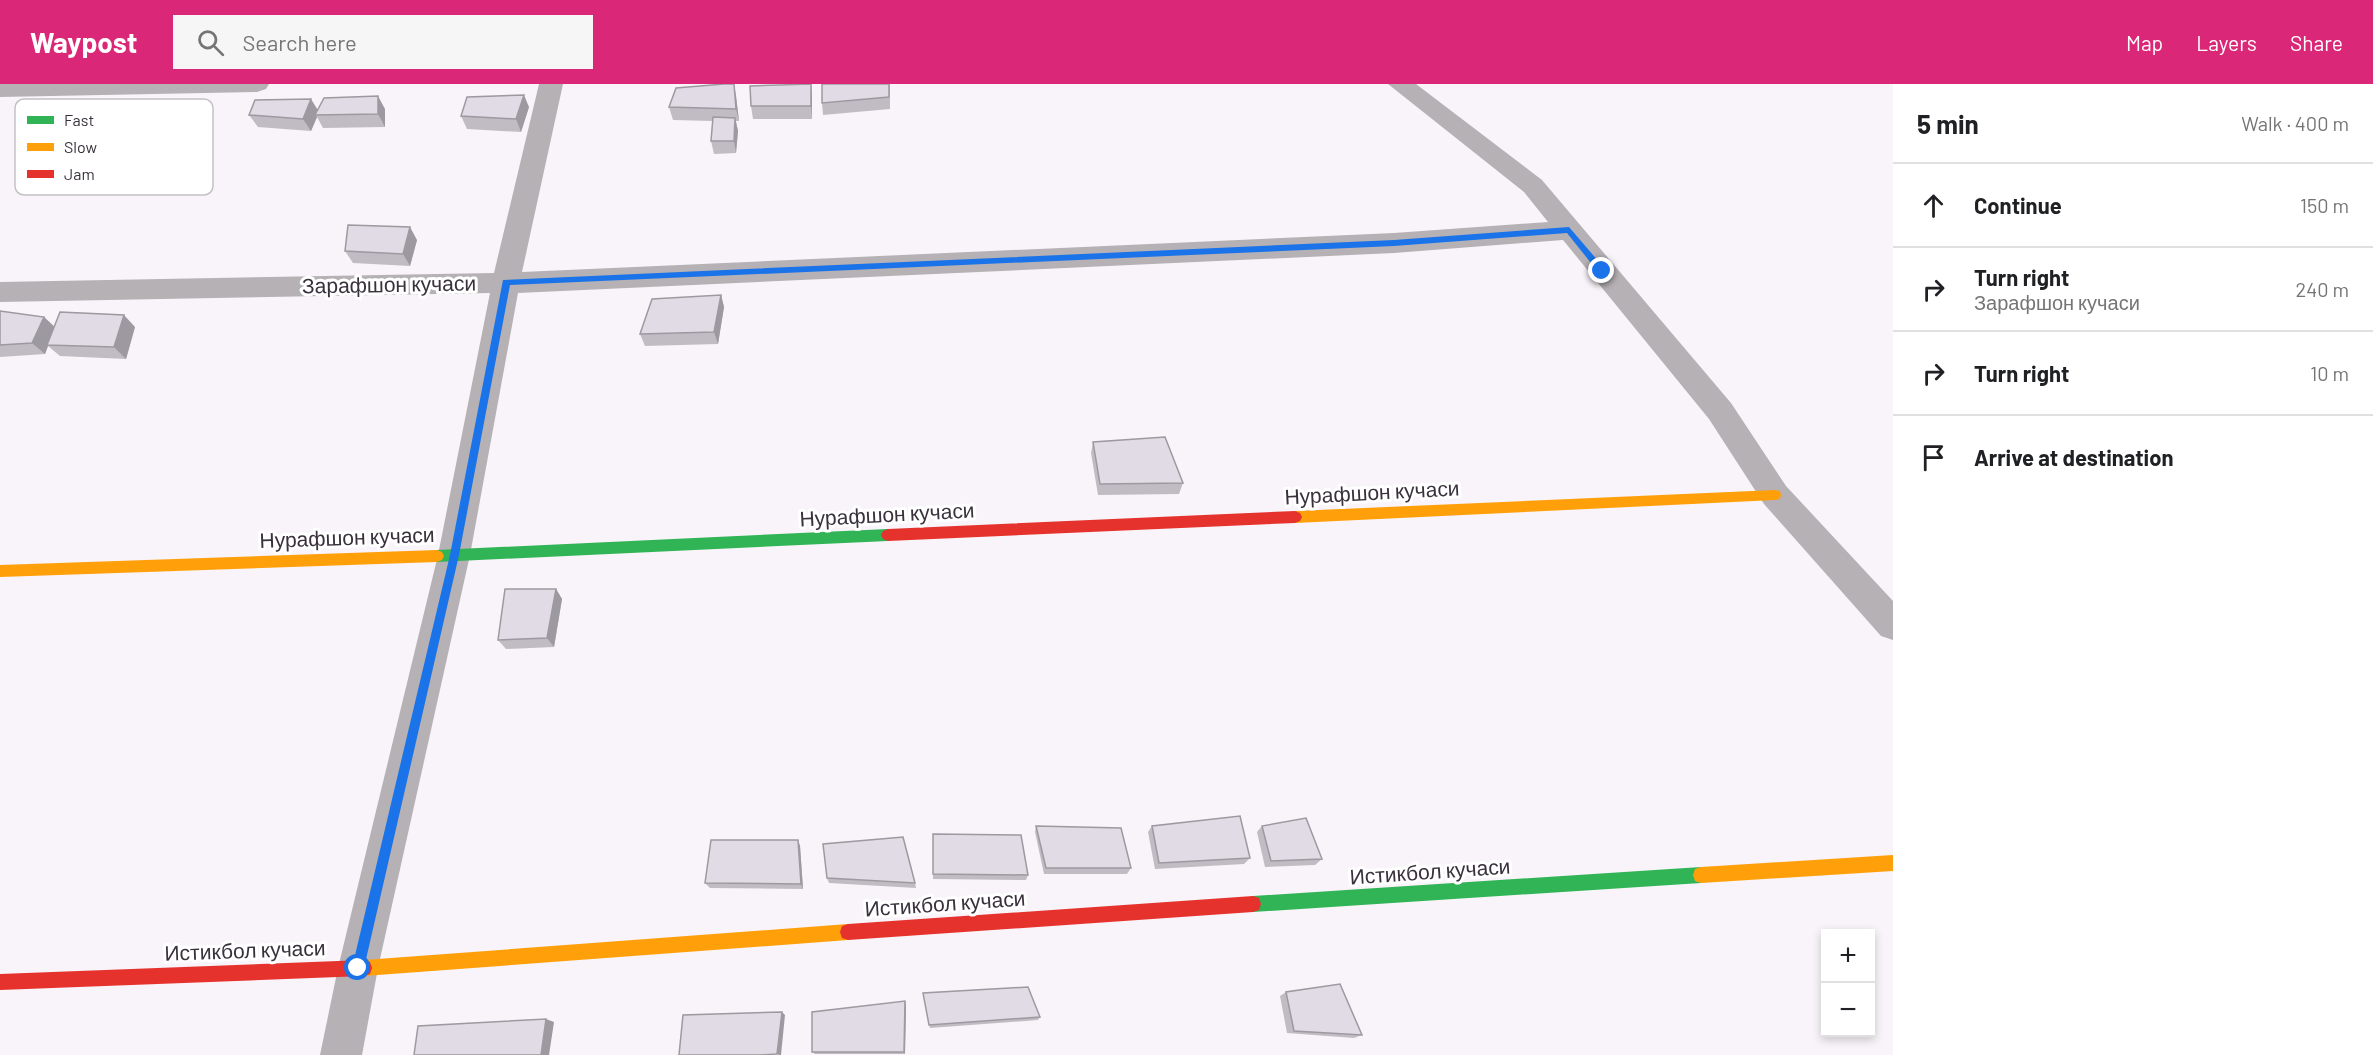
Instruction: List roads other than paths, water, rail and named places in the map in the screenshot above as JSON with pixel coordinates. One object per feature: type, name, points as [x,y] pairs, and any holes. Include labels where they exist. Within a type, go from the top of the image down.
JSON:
[{"type":"street","points":[[0,89],[257,84]]},
{"type":"street","points":[[341,1055],[358,968],[454,555],[506,283],[551,84]]},
{"type":"street","points":[[1400,84],[1533,186],[1720,411],[1775,495],[1893,625]]},
{"type":"street","name":"Зарафшон кучаси","points":[[0,292],[506,283],[1382,243],[1569,230]]},
{"type":"street","name":"Нурафшон кучаси","points":[[0,571],[454,555],[1775,495]]},
{"type":"street","name":"Истикбол кучаси","points":[[0,982],[358,968],[1110,914],[1893,863]]}]
